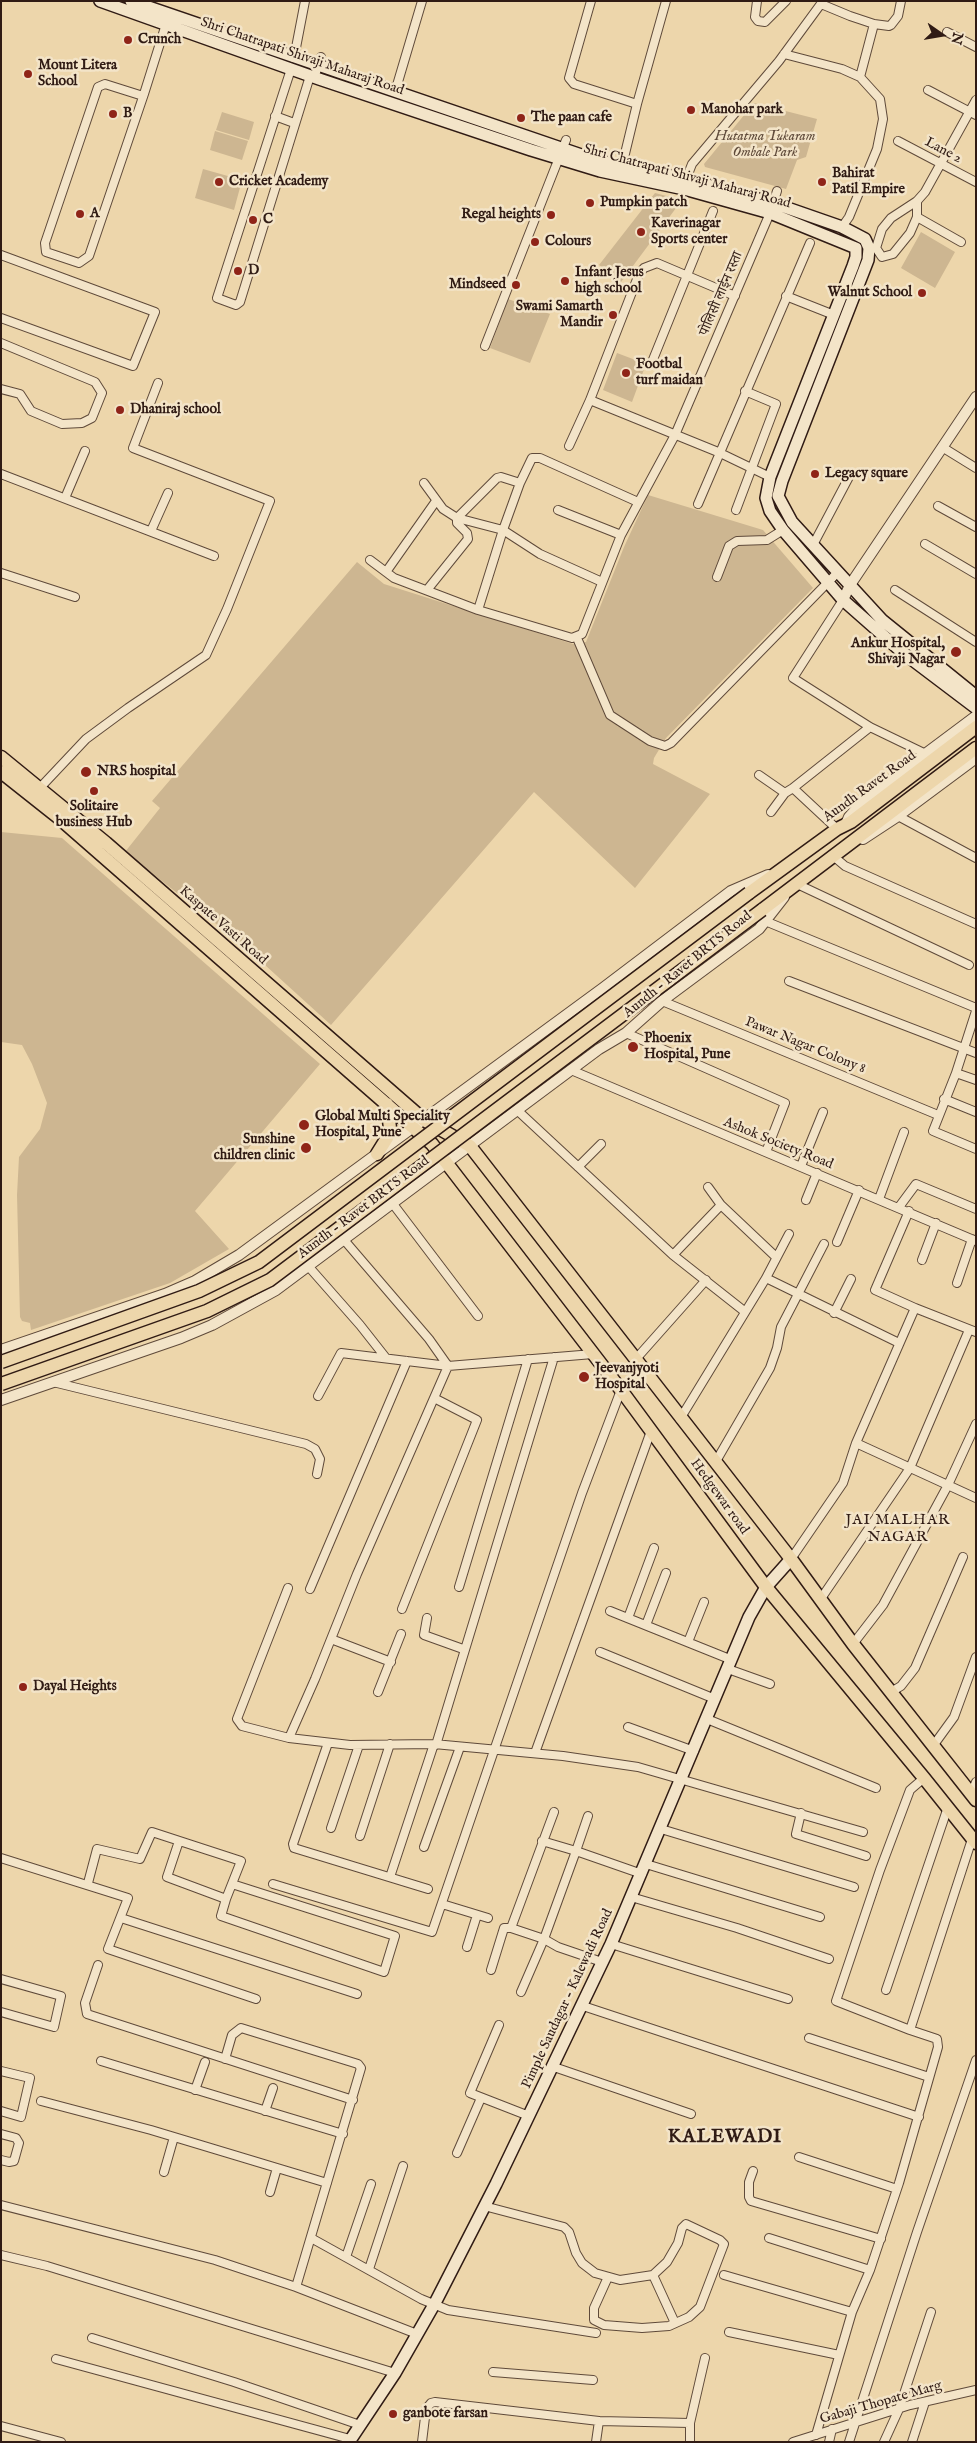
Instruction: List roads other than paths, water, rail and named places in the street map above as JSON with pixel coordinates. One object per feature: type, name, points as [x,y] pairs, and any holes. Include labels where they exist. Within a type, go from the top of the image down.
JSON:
[{"type":"main road","name":"Shri Chatrapati Shivaji Maharaj Road","points":[[100,1],[167,20],[292,64],[316,69],[421,100],[599,161],[685,184],[773,202],[842,227],[865,239],[873,248]]},
{"type":"main road","name":"Shri Chatrapati Shivaji Maharaj Road","points":[[131,1],[167,20]]},
{"type":"main road","name":"Shri Chatrapati Shivaji Maharaj Road","points":[[316,69],[416,112],[563,149],[641,181],[685,184]]},
{"type":"main road","name":"Shri Chatrapati Shivaji Maharaj Road","points":[[773,202],[851,244],[857,250]]},
{"type":"main road","points":[[873,248],[787,452],[770,477],[766,498],[770,511],[783,530],[843,600],[902,652],[969,695]]},
{"type":"main road","points":[[857,250],[787,452],[778,496],[792,522],[882,620],[969,695],[976,708]]},
{"type":"main road","name":"Aundh Ravet Road","points":[[1,1362],[199,1291],[259,1262],[780,869],[841,827],[976,727]]},
{"type":"main road","points":[[1,1384],[207,1311],[270,1280],[764,915],[795,885],[832,855],[976,748]]},
{"type":"main road","name":"Kaspate Vasti Road","points":[[1,757],[36,791],[419,1124]]},
{"type":"main road","name":"Kaspate Vasti Road","points":[[1,772],[36,791]]},
{"type":"main road","name":"Kaspate Vasti Road","points":[[294,1015],[387,1104],[419,1124]]},
{"type":"main road","points":[[377,1154],[387,1138],[390,1128],[387,1104]]},
{"type":"main road","points":[[419,1124],[470,1146]]},
{"type":"main road","name":"Hedgewar road","points":[[419,1124],[622,1390],[650,1431],[766,1587],[974,1841]]},
{"type":"main road","name":"Hedgewar road","points":[[470,1146],[791,1560],[852,1644],[933,1746],[974,1794]]},
{"type":"main road","name":"Pimple Saudagar - Kalewadi Road","points":[[350,2440],[395,2374],[435,2303],[554,2067],[644,1869],[749,1617],[766,1587],[791,1560]]},
{"type":"street","points":[[305,1],[292,64],[216,296],[227,302],[236,304],[240,302],[294,122],[316,69]]},
{"type":"street","points":[[395,92],[422,1]]},
{"type":"street","points":[[591,1],[569,73],[571,81],[637,104]]},
{"type":"street","points":[[622,166],[666,1]]},
{"type":"street","points":[[757,1],[755,17],[758,21],[765,22],[786,1]]},
{"type":"street","points":[[685,184],[692,164],[784,54],[822,2],[850,16],[874,24],[889,26],[898,16],[900,1]]},
{"type":"street","points":[[142,96],[105,84],[98,87],[45,243],[46,252],[79,263],[89,256],[142,96],[167,20]]},
{"type":"street","points":[[860,77],[874,24]]},
{"type":"street","points":[[947,32],[976,47]]},
{"type":"street","points":[[784,54],[842,69],[860,77],[880,99],[883,119],[876,149],[849,217],[842,227]]},
{"type":"street","points":[[928,90],[972,114]]},
{"type":"street","points":[[416,112],[421,100]]},
{"type":"street","points":[[873,248],[885,224],[896,214],[917,201],[925,192],[972,114],[976,100]]},
{"type":"street","points":[[275,116],[294,122]]},
{"type":"street","name":"Lane 2","points":[[898,141],[976,182]]},
{"type":"street","points":[[485,346],[563,149]]},
{"type":"street","points":[[873,248],[882,257],[893,254],[910,233],[917,217],[917,201]]},
{"type":"street","name":"पोलिसी लाईन रस्ता","points":[[577,638],[582,634],[587,625],[602,582],[646,485],[675,435],[773,202]]},
{"type":"street","points":[[652,362],[714,211]]},
{"type":"street","points":[[917,217],[961,242]]},
{"type":"street","points":[[698,504],[718,452],[810,243]]},
{"type":"street","points":[[857,250],[873,248]]},
{"type":"street","points":[[1,255],[154,312],[133,366],[1,318]]},
{"type":"street","points":[[569,446],[590,400],[639,274],[644,268],[657,264],[735,296]]},
{"type":"street","points":[[786,296],[834,315]]},
{"type":"street","points":[[1,343],[95,382],[102,393],[92,418],[82,423],[62,424],[31,412],[20,394],[1,389]]},
{"type":"street","points":[[36,791],[86,739],[206,655],[227,609],[270,502],[134,448],[158,383]]},
{"type":"street","points":[[736,510],[776,404],[745,391]]},
{"type":"street","points":[[926,754],[870,727],[793,678],[843,600],[850,585],[976,397]]},
{"type":"street","points":[[590,400],[718,452],[770,477]]},
{"type":"street","points":[[942,447],[976,468]]},
{"type":"street","points":[[65,498],[84,451]]},
{"type":"street","points":[[478,610],[502,530],[529,461],[536,458],[638,502]]},
{"type":"street","points":[[1,474],[214,556]]},
{"type":"street","points":[[457,518],[497,478],[501,477],[520,483]]},
{"type":"street","points":[[813,545],[849,477]]},
{"type":"street","points":[[424,483],[436,500],[457,518],[502,530],[540,554],[602,582]]},
{"type":"street","points":[[152,531],[168,493]]},
{"type":"street","points":[[386,572],[436,500]]},
{"type":"street","points":[[938,506],[976,527]]},
{"type":"street","points":[[558,510],[622,536]]},
{"type":"street","points":[[427,590],[468,539],[466,533],[457,523],[457,518]]},
{"type":"street","points":[[716,577],[729,546],[737,541],[767,540],[783,530]]},
{"type":"street","points":[[925,544],[976,574]]},
{"type":"street","points":[[370,560],[394,578],[478,610],[577,638],[610,715],[650,741],[665,746],[671,743],[838,572]]},
{"type":"street","points":[[1,573],[76,597]]},
{"type":"street","points":[[895,590],[976,642]]},
{"type":"street","points":[[793,788],[841,827],[865,799],[976,716]]},
{"type":"street","points":[[771,812],[785,793],[870,727]]},
{"type":"street","points":[[849,842],[872,834],[976,758]]},
{"type":"street","points":[[759,775],[785,793]]},
{"type":"street","points":[[898,816],[976,858]]},
{"type":"street","points":[[832,855],[845,866],[976,924]]},
{"type":"street","points":[[1,1350],[165,1294],[195,1281],[239,1255],[419,1124],[731,891],[780,869]]},
{"type":"street","points":[[795,885],[969,966]]},
{"type":"street","points":[[764,915],[976,1009],[973,1028],[933,1131],[976,1149]]},
{"type":"street","name":"Aundh - Ravet BRTS Road","points":[[1,1400],[181,1338],[212,1325],[276,1290],[345,1241],[447,1162],[599,1049],[626,1033],[662,1001],[759,928],[764,915]]},
{"type":"street","points":[[789,981],[976,1054]]},
{"type":"street","name":"Pawar Nagar Colony 8","points":[[662,1001],[938,1114]]},
{"type":"street","points":[[626,1033],[785,1103],[766,1152]]},
{"type":"street","name":"Ashok Society Road","points":[[571,1070],[974,1240]]},
{"type":"street","points":[[956,1073],[976,1080]]},
{"type":"street","points":[[944,1099],[976,1112]]},
{"type":"street","points":[[517,1110],[673,1255],[744,1311]]},
{"type":"street","points":[[801,1166],[823,1112]]},
{"type":"street","points":[[879,1199],[904,1132]]},
{"type":"street","points":[[578,1167],[601,1144]]},
{"type":"street","points":[[806,1200],[818,1173]]},
{"type":"street","points":[[899,1207],[916,1184],[976,1209]]},
{"type":"street","points":[[708,1187],[721,1205],[776,1257]]},
{"type":"street","points":[[837,1242],[859,1190]]},
{"type":"street","points":[[393,1204],[478,1316]]},
{"type":"street","points":[[673,1255],[721,1205]]},
{"type":"street","points":[[820,1600],[910,1468],[972,1331],[874,1290],[909,1211]]},
{"type":"street","points":[[922,1260],[936,1223]]},
{"type":"street","points":[[680,1419],[744,1311],[766,1278],[789,1234]]},
{"type":"street","points":[[957,1283],[974,1240]]},
{"type":"street","points":[[345,1241],[429,1339],[448,1366]]},
{"type":"street","points":[[714,1463],[770,1368],[777,1348],[781,1327],[799,1296],[824,1244]]},
{"type":"street","points":[[309,1267],[386,1358]]},
{"type":"street","points":[[766,1278],[799,1296],[899,1343]]},
{"type":"street","points":[[834,1313],[851,1279]]},
{"type":"street","points":[[635,1360],[706,1280]]},
{"type":"street","points":[[791,1560],[843,1483],[856,1443],[915,1308]]},
{"type":"street","points":[[318,1396],[341,1353],[448,1366],[593,1354]]},
{"type":"street","points":[[390,1877],[435,1744],[463,1649],[478,1612],[554,1356]]},
{"type":"street","points":[[459,1587],[528,1359]]},
{"type":"street","points":[[310,1589],[407,1361]]},
{"type":"street","points":[[289,1738],[357,1574],[448,1366]]},
{"type":"street","points":[[53,1382],[306,1444],[315,1449],[320,1459],[317,1474]]},
{"type":"street","points":[[273,1884],[432,1932],[582,1493],[622,1390]]},
{"type":"street","points":[[402,1609],[477,1420],[434,1398]]},
{"type":"street","points":[[852,1644],[883,1605],[948,1485],[976,1424]]},
{"type":"street","points":[[535,1753],[650,1431]]},
{"type":"street","points":[[856,1443],[976,1498]]},
{"type":"street","points":[[628,1618],[654,1548]]},
{"type":"street","points":[[891,1692],[901,1686],[915,1668],[963,1557]]},
{"type":"street","points":[[646,1625],[666,1574]]},
{"type":"street","points":[[288,1588],[237,1719],[242,1726],[289,1738],[328,1743],[359,1745],[435,1744],[535,1753],[638,1767],[864,1832]]},
{"type":"street","points":[[688,1642],[704,1602]]},
{"type":"street","points":[[610,1611],[688,1642],[770,1684]]},
{"type":"street","points":[[427,1618],[424,1635],[463,1649]]},
{"type":"street","points":[[378,1692],[401,1634]]},
{"type":"street","points":[[331,1639],[391,1662]]},
{"type":"street","points":[[600,1652],[715,1699]]},
{"type":"street","points":[[933,1746],[954,1717],[976,1657]]},
{"type":"street","points":[[707,1719],[876,1788]]},
{"type":"street","points":[[628,1727],[694,1751]]},
{"type":"street","points":[[328,1743],[293,1844],[294,1848],[428,1889]]},
{"type":"street","points":[[360,1836],[390,1744]]},
{"type":"street","points":[[331,1828],[359,1745]]},
{"type":"street","points":[[424,1847],[460,1747]]},
{"type":"street","points":[[816,2435],[852,2312],[870,2270],[897,2190],[938,2047],[937,2039],[836,2001],[880,1870],[910,1790],[924,1778]]},
{"type":"street","points":[[886,1990],[948,1807]]},
{"type":"street","points":[[511,1928],[554,1812]]},
{"type":"street","points":[[800,1813],[796,1834],[866,1856]]},
{"type":"street","points":[[520,1992],[544,1939],[588,1816]]},
{"type":"street","points":[[661,1829],[854,1887]]},
{"type":"street","points":[[88,1883],[97,1849],[140,1859],[152,1832],[241,1861],[226,1899],[221,1916],[384,1972],[395,1936],[232,1884]]},
{"type":"street","points":[[178,1841],[167,1877],[226,1899]]},
{"type":"street","points":[[542,1841],[820,1917]]},
{"type":"street","points":[[910,2030],[974,1841]]},
{"type":"street","points":[[1,1858],[88,1883],[128,1898],[108,1949],[256,1999]]},
{"type":"street","points":[[631,1897],[737,1928],[829,1959]]},
{"type":"street","points":[[442,1904],[488,1918]]},
{"type":"street","points":[[467,1947],[477,1914]]},
{"type":"street","points":[[121,1918],[357,1994]]},
{"type":"street","points":[[491,1970],[504,1928],[511,1928],[544,1939],[558,1947],[602,1962]]},
{"type":"street","points":[[611,1944],[788,2000]]},
{"type":"street","points":[[98,1965],[85,2003],[87,2014],[353,2100]]},
{"type":"street","points":[[1,1979],[61,1996],[54,2027],[1,2012]]},
{"type":"street","points":[[583,2006],[919,2117]]},
{"type":"street","points":[[499,2025],[470,2091],[472,2095],[529,2116]]},
{"type":"street","points":[[225,2059],[232,2035],[241,2028],[358,2064],[362,2068],[296,2287]]},
{"type":"street","points":[[809,2038],[929,2077]]},
{"type":"street","points":[[849,2442],[976,2060]]},
{"type":"street","points":[[101,2061],[343,2134]]},
{"type":"street","points":[[195,2090],[205,2062]]},
{"type":"street","points":[[554,2067],[691,2114]]},
{"type":"street","points":[[1,2071],[30,2078],[21,2117],[1,2111]]},
{"type":"street","points":[[265,2111],[273,2088]]},
{"type":"street","points":[[457,2153],[480,2098]]},
{"type":"street","points":[[41,2101],[328,2182]]},
{"type":"street","points":[[1,2134],[16,2138],[20,2143],[14,2161],[1,2160]]},
{"type":"street","points":[[164,2172],[174,2137]]},
{"type":"street","points":[[798,2157],[897,2190]]},
{"type":"street","points":[[369,2268],[404,2166]]},
{"type":"street","points":[[270,2192],[277,2168]]},
{"type":"street","points":[[753,2171],[749,2182],[749,2197],[751,2201],[881,2239]]},
{"type":"street","points":[[346,2257],[371,2184]]},
{"type":"street","points":[[1,2205],[215,2260],[296,2287],[418,2334]]},
{"type":"street","points":[[484,2206],[567,2229],[582,2263],[596,2273],[620,2280],[652,2275],[667,2262],[684,2225],[694,2227],[720,2240],[724,2244],[700,2307],[689,2317],[669,2326],[642,2328],[604,2324],[594,2320],[594,2308],[608,2278]]},
{"type":"street","points":[[311,2238],[369,2268],[421,2299],[435,2303],[448,2310],[596,2333]]},
{"type":"street","points":[[769,2238],[870,2270]]},
{"type":"street","points":[[1,2255],[47,2266],[395,2374]]},
{"type":"street","points":[[652,2275],[675,2323]]},
{"type":"street","points":[[724,2276],[852,2312]]},
{"type":"street","points":[[884,2442],[899,2409],[931,2312]]},
{"type":"street","points":[[729,2332],[839,2355]]},
{"type":"street","points":[[92,2338],[234,2382],[360,2425]]},
{"type":"street","points":[[690,2442],[690,2423],[705,2358]]},
{"type":"street","points":[[56,2359],[350,2440]]},
{"type":"street","points":[[493,2372],[593,2380]]},
{"type":"street","name":"Gabaji Thopate Marg","points":[[793,2442],[855,2421],[975,2388]]},
{"type":"street","points":[[422,2442],[426,2409],[431,2403],[435,2402],[599,2421],[690,2423]]},
{"type":"street","points":[[912,2442],[926,2402]]},
{"type":"street","points":[[596,2442],[599,2421]]},
{"type":"street","points":[[1,2426],[61,2442]]},
{"type":"street","points":[[829,2442],[832,2430]]},
{"type":"place","name":"Crunch","points":[[128,40]]},
{"type":"place","name":"Mount Litera School","points":[[28,74]]},
{"type":"place","name":"Manohar park","points":[[691,110]]},
{"type":"place","name":"B","points":[[113,114]]},
{"type":"place","name":"The paan cafe","points":[[521,118]]},
{"type":"place","name":"Cricket Academy","points":[[219,182]]},
{"type":"place","name":"Bahirat Patil Empire","points":[[822,182]]},
{"type":"place","name":"Pumpkin patch","points":[[590,203]]},
{"type":"place","name":"A","points":[[80,214]]},
{"type":"place","name":"Regal heights","points":[[551,215]]},
{"type":"place","name":"C","points":[[253,220]]},
{"type":"place","name":"Kaverinagar Sports center","points":[[641,232]]},
{"type":"place","name":"Colours","points":[[535,242]]},
{"type":"place","name":"D","points":[[238,271]]},
{"type":"place","name":"Infant Jesus high school","points":[[565,281]]},
{"type":"place","name":"Mindseed","points":[[516,285]]},
{"type":"place","name":"Walnut School","points":[[922,293]]},
{"type":"place","name":"Swami Samarth Mandir","points":[[613,315]]},
{"type":"place","name":"Footbal turf maidan","points":[[626,373]]},
{"type":"place","name":"Dhaniraj school","points":[[120,410]]},
{"type":"place","name":"Legacy square","points":[[815,474]]},
{"type":"place","name":"Ankur Hospital, Shivaji Nagar","points":[[956,652]]},
{"type":"place","name":"NRS hospital","points":[[86,772]]},
{"type":"place","name":"Solitaire business Hub","points":[[94,791]]},
{"type":"place","name":"Phoenix Hospital, Pune","points":[[633,1047]]},
{"type":"place","name":"Global Multi Speciality Hospital, Pune","points":[[304,1125]]},
{"type":"place","name":"Sunshine children clinic","points":[[306,1148]]},
{"type":"place","name":"Jeevanjyoti Hospital","points":[[584,1377]]},
{"type":"place","name":"Dayal Heights","points":[[23,1687]]},
{"type":"place","name":"ganbote farsan","points":[[393,2414]]},
{"type":"district","name":"JAI MALHAR NAGAR","points":[[898,1530]]},
{"type":"district","name":"KALEWADI","points":[[725,2138]]},
{"type":"park label","name":"Hutatma Tukaram Ombale Park","points":[[765,146]]}]
